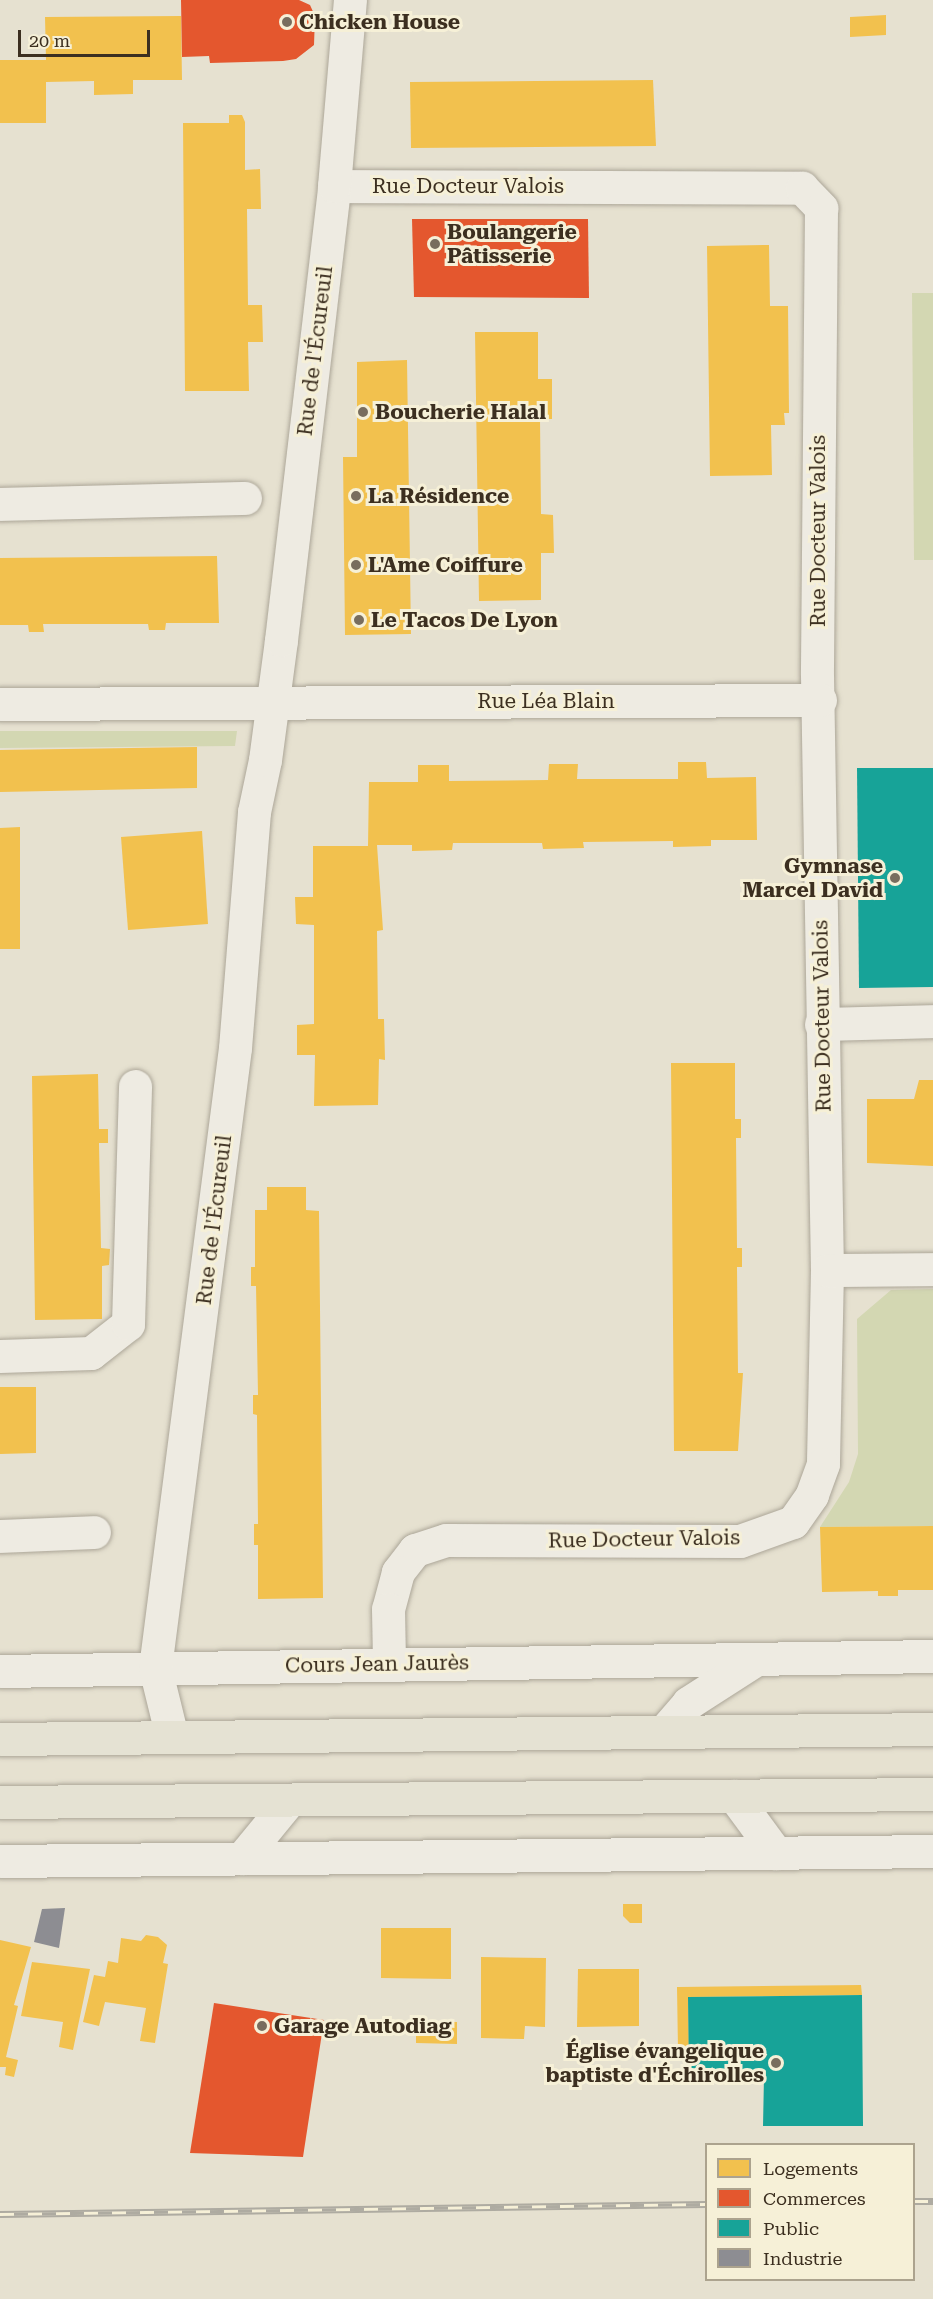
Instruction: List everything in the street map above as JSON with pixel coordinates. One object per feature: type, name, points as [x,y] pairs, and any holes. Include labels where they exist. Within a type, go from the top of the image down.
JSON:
[{"type":"main road","points":[[0,1739],[933,1729]]},
{"type":"main road","points":[[0,1802],[288,1802],[933,1794]]},
{"type":"street","name":"Rue de l'Écureuil","points":[[172,1737],[155,1668],[235,1048],[254,812],[272,702],[334,186],[350,0]]},
{"type":"street","name":"Rue Docteur Valois","points":[[334,186],[802,188],[821,208],[817,675],[820,700],[821,1024],[828,1270],[823,1464],[812,1495],[793,1522],[740,1541],[446,1540],[415,1550],[398,1572],[388,1609],[389,1663]]},
{"type":"street","points":[[0,504],[245,498]]},
{"type":"street","name":"Rue Léa Blain","points":[[272,702],[820,700]]},
{"type":"street","points":[[0,705],[272,702]]},
{"type":"street","points":[[821,1024],[933,1021]]},
{"type":"street","points":[[0,1356],[91,1353],[128,1324],[135,1086]]},
{"type":"street","points":[[828,1270],[933,1269]]},
{"type":"street","points":[[0,1536],[94,1532]]},
{"type":"street","name":"Cours Jean Jaurès","points":[[0,1671],[933,1656]]},
{"type":"street","points":[[664,1731],[688,1703],[755,1660]]},
{"type":"street","points":[[734,1796],[776,1853]]},
{"type":"street","points":[[242,1857],[288,1802]]},
{"type":"street","points":[[0,1860],[933,1851]]},
{"type":"green space","points":[[912,293],[933,293],[933,560],[914,560]]},
{"type":"green space","points":[[0,731],[237,731],[235,746],[0,748]]},
{"type":"green space","points":[[933,1289],[933,1526],[820,1527],[849,1482],[858,1454],[857,1319],[891,1290]]},
{"type":"building: Logements","points":[[886,15],[886,35],[850,37],[850,17]]},
{"type":"building: Logements","points":[[181,16],[182,80],[133,80],[133,94],[94,95],[94,81],[46,82],[46,123],[0,123],[0,60],[46,60],[45,17]]},
{"type":"building: Logements","points":[[653,80],[656,146],[411,148],[410,82]]},
{"type":"building: Logements","points":[[229,115],[242,115],[245,122],[245,170],[260,169],[261,209],[247,209],[248,305],[262,305],[263,342],[248,342],[249,391],[185,391],[183,123],[229,123]]},
{"type":"building: Logements","points":[[769,245],[770,306],[788,306],[789,413],[784,413],[785,425],[771,425],[772,475],[710,476],[707,246]]},
{"type":"building: Logements","points":[[475,332],[538,332],[538,379],[552,379],[552,419],[540,419],[541,514],[553,515],[554,553],[541,553],[541,600],[479,601]]},
{"type":"building: Logements","points":[[407,360],[411,634],[345,635],[343,457],[357,457],[357,362]]},
{"type":"building: Logements","points":[[217,556],[219,623],[166,623],[165,630],[149,630],[148,624],[43,624],[44,632],[29,632],[28,625],[0,625],[0,558]]},
{"type":"building: Logements","points":[[197,747],[197,788],[0,792],[0,750]]},
{"type":"building: Logements","points":[[678,762],[706,762],[707,778],[756,777],[757,840],[711,840],[711,846],[673,847],[673,841],[583,842],[584,848],[543,849],[542,843],[453,843],[452,850],[412,851],[412,845],[377,845],[383,930],[377,931],[378,1019],[384,1019],[385,1060],[379,1059],[378,1105],[314,1106],[315,1055],[297,1055],[297,1025],[314,1024],[314,925],[296,924],[295,897],[313,897],[313,846],[368,846],[369,782],[418,782],[418,765],[449,765],[449,781],[548,780],[549,764],[578,764],[577,779],[678,779]]},
{"type":"building: Logements","points":[[20,827],[20,949],[0,949],[0,828]]},
{"type":"building: Logements","points":[[202,831],[208,924],[128,930],[121,837]]},
{"type":"building: Logements","points":[[671,1063],[735,1063],[735,1119],[741,1119],[741,1138],[736,1138],[737,1248],[742,1248],[742,1267],[737,1267],[738,1373],[743,1373],[738,1451],[674,1451]]},
{"type":"building: Logements","points":[[98,1074],[99,1129],[108,1129],[108,1143],[99,1143],[101,1248],[110,1249],[109,1265],[102,1266],[102,1319],[35,1320],[32,1076]]},
{"type":"building: Logements","points":[[919,1080],[933,1080],[933,1166],[867,1163],[867,1099],[914,1099]]},
{"type":"building: Logements","points":[[267,1187],[306,1187],[306,1210],[319,1211],[323,1598],[258,1599],[258,1545],[254,1545],[254,1524],[258,1524],[257,1415],[253,1414],[253,1395],[258,1395],[256,1286],[251,1286],[251,1267],[255,1267],[255,1210],[267,1210]]},
{"type":"building: Logements","points":[[0,1387],[36,1387],[36,1453],[0,1454]]},
{"type":"building: Logements","points":[[933,1526],[933,1590],[898,1590],[898,1596],[878,1596],[878,1591],[822,1592],[820,1527]]},
{"type":"building: Logements","points":[[623,1904],[642,1904],[642,1923],[630,1923],[623,1916]]},
{"type":"building: Logements","points":[[381,1928],[451,1928],[451,1979],[381,1978]]},
{"type":"building: Logements","points":[[146,1935],[158,1937],[167,1945],[163,1963],[168,1964],[155,2043],[140,2041],[146,2008],[105,2002],[99,2026],[83,2022],[94,1975],[105,1977],[108,1961],[118,1963],[121,1938],[141,1941]]},
{"type":"building: Logements","points":[[0,1940],[31,1947],[14,2005],[18,2006],[6,2057],[18,2060],[14,2077],[5,2075],[6,2067],[0,2067]]},
{"type":"building: Logements","points":[[481,1957],[546,1958],[545,2027],[525,2026],[524,2039],[481,2038]]},
{"type":"building: Logements","points":[[32,1962],[90,1969],[73,2050],[59,2047],[63,2022],[21,2016]]},
{"type":"building: Logements","points":[[578,1969],[639,1969],[639,2026],[577,2027]]},
{"type":"building: Logements","points":[[861,1985],[862,1995],[688,1997],[689,2050],[678,2050],[677,1987]]},
{"type":"building: Logements","points":[[416,2021],[457,2022],[457,2044],[416,2043]]},
{"type":"building: Commerces","points":[[181,0],[299,0],[310,5],[315,16],[314,45],[296,59],[283,61],[210,63],[209,56],[182,57]]},
{"type":"building: Commerces","points":[[412,219],[588,219],[589,298],[414,297]]},
{"type":"building: Commerces","points":[[214,2003],[324,2020],[303,2157],[190,2153]]},
{"type":"building: Public","name":"Gymnase Marcel David","points":[[857,768],[933,768],[933,987],[859,988]]},
{"type":"building: Public","name":"Église évangelique baptiste d'Échirolles","points":[[862,1995],[863,2126],[763,2126],[764,2076],[689,2077],[688,1997]]},
{"type":"building: Industrie","points":[[65,1908],[59,1948],[34,1942],[42,1909]]},
{"type":"railway","points":[[915,2201],[933,2201]]},
{"type":"railway","points":[[0,2214],[705,2204]]},
{"type":"place","name":"Chicken House","points":[[287,22]]},
{"type":"place","name":"Boulangerie Pâtisserie","points":[[435,244]]},
{"type":"place","name":"Boucherie Halal","points":[[363,412]]},
{"type":"place","name":"La Résidence","points":[[356,496]]},
{"type":"place","name":"L'Ame Coiffure","points":[[356,565]]},
{"type":"place","name":"Le Tacos De Lyon","points":[[359,620]]},
{"type":"place","name":"Gymnase Marcel David","points":[[895,878]]},
{"type":"place","name":"Garage Autodiag","points":[[262,2026]]},
{"type":"place","name":"Église évangelique baptiste d'Échirolles","points":[[776,2063]]}]
